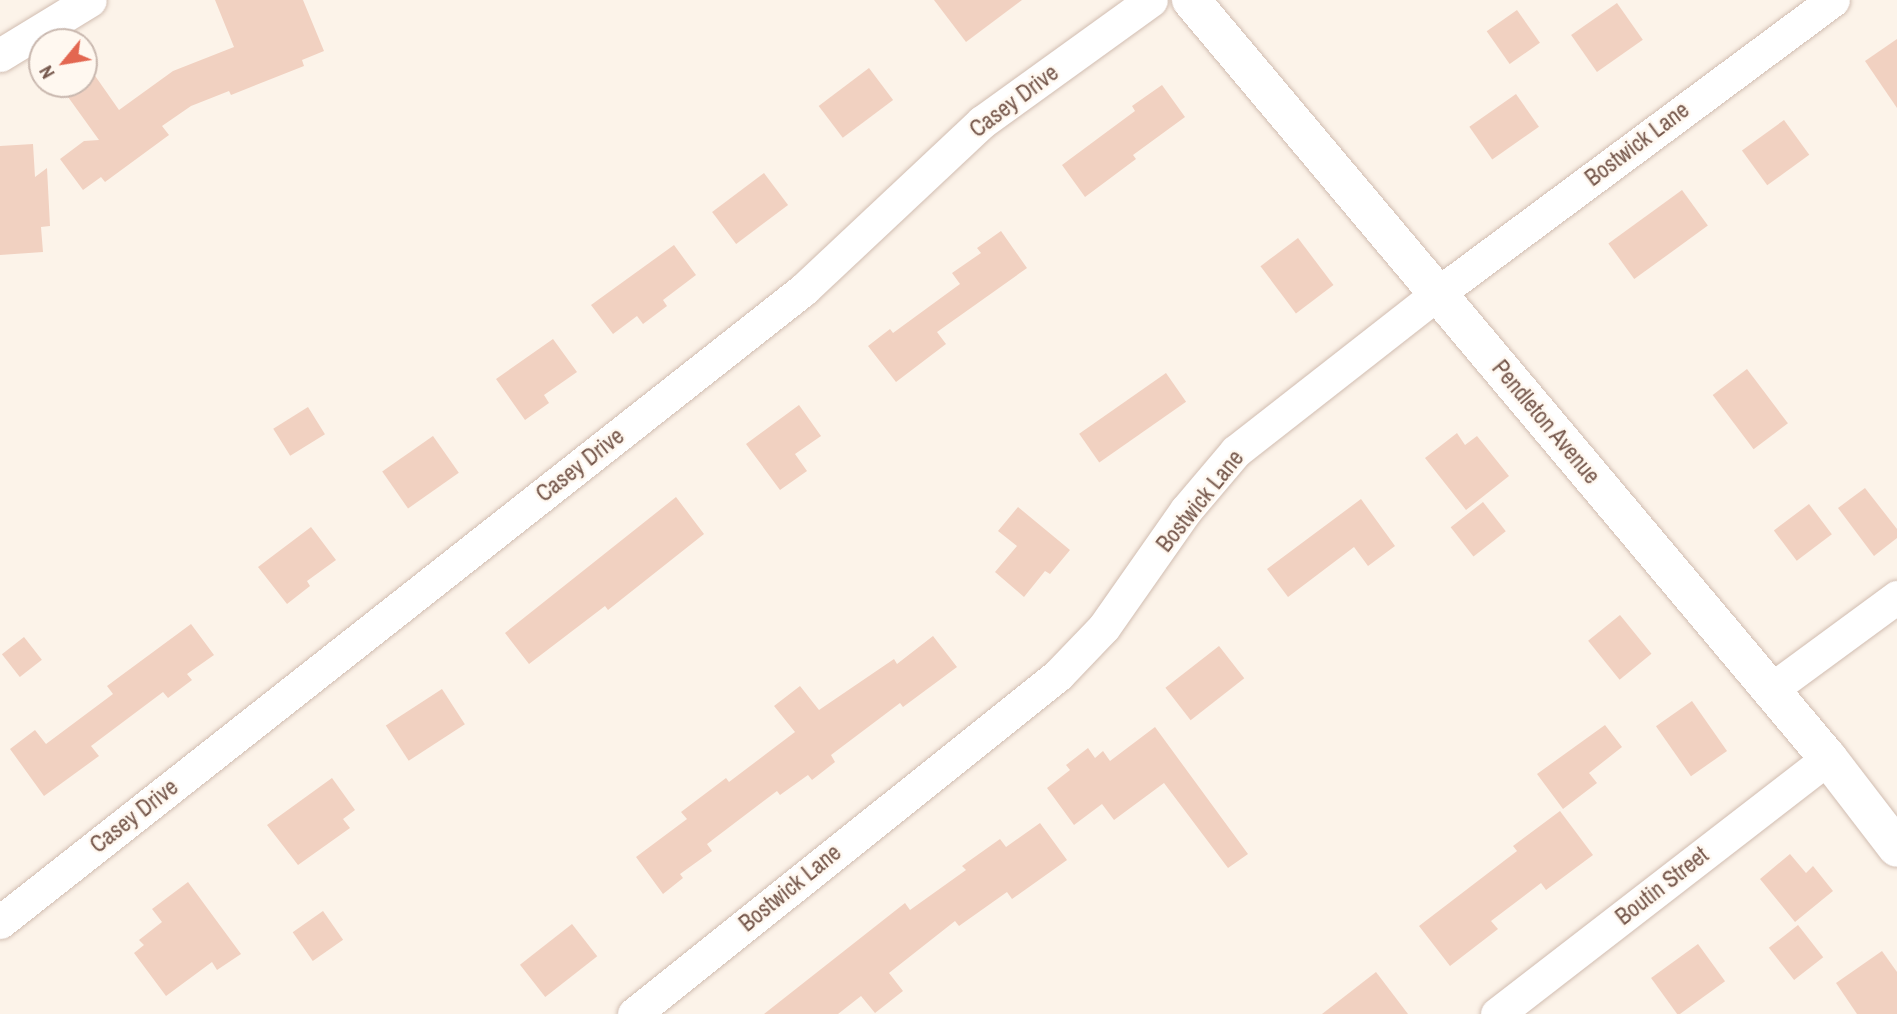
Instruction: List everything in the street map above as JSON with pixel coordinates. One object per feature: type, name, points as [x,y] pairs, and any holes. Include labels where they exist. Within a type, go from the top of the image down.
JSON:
[{"type":"street","points":[[0,55],[90,0]]},
{"type":"street","name":"Casey Drive","points":[[0,922],[804,289],[982,122],[1151,0]]},
{"type":"street","name":"Pendleton Avenue","points":[[1191,0],[1828,758],[1897,848]]},
{"type":"street","name":"Bostwick Lane","points":[[634,1014],[1058,675],[1104,627],[1186,510],[1236,451],[1437,294],[1833,0]]},
{"type":"street","points":[[1769,691],[1897,597]]},
{"type":"street","name":"Boutin Street","points":[[1497,1014],[1828,758]]},
{"type":"building","points":[[215,0],[303,0],[324,51],[302,60],[304,66],[231,95],[229,91],[191,106],[162,126],[169,135],[105,182],[101,177],[83,190],[60,159],[84,141],[99,140],[69,98],[98,98],[98,80],[119,110],[173,71],[234,47]]},
{"type":"building","points":[[934,0],[1022,0],[966,42]]},
{"type":"building","points":[[1617,3],[1643,40],[1597,72],[1571,35]]},
{"type":"building","points":[[1517,10],[1540,43],[1510,64],[1487,31]]},
{"type":"building","points":[[1897,39],[1897,108],[1865,61]]},
{"type":"building","points":[[869,68],[893,100],[843,138],[819,106]]},
{"type":"building","points":[[1162,85],[1185,117],[1133,155],[1136,159],[1085,197],[1062,165],[1135,111],[1132,106]]},
{"type":"building","points":[[1516,94],[1539,127],[1492,159],[1469,127]]},
{"type":"building","points":[[1784,120],[1809,155],[1767,185],[1742,151]]},
{"type":"building","points":[[33,144],[35,177],[47,168],[50,226],[41,227],[43,252],[0,255],[0,146]]},
{"type":"building","points":[[764,173],[788,205],[736,244],[712,212]]},
{"type":"building","points":[[1682,190],[1708,226],[1634,279],[1608,243]]},
{"type":"building","points":[[1001,231],[1027,268],[937,332],[946,344],[896,382],[868,346],[890,329],[893,333],[960,284],[952,273],[981,253],[977,248]]},
{"type":"building","points":[[1298,238],[1334,285],[1296,313],[1260,266]]},
{"type":"building","points":[[674,245],[696,275],[663,300],[667,306],[643,324],[637,316],[613,334],[591,305]]},
{"type":"building","points":[[553,339],[577,372],[544,395],[549,403],[525,420],[496,379]]},
{"type":"building","points":[[1747,369],[1788,423],[1754,449],[1713,395]]},
{"type":"building","points":[[1166,373],[1186,402],[1099,462],[1079,434]]},
{"type":"building","points":[[799,405],[821,436],[795,454],[807,471],[780,490],[746,444]]},
{"type":"building","points":[[308,407],[325,434],[290,456],[273,429]]},
{"type":"building","points":[[1457,433],[1465,445],[1477,436],[1509,476],[1466,510],[1425,458]]},
{"type":"building","points":[[433,436],[459,473],[408,508],[382,472]]},
{"type":"building","points":[[1865,488],[1897,529],[1897,538],[1874,556],[1838,508]]},
{"type":"building","points":[[676,497],[704,534],[608,610],[605,606],[529,664],[505,633]]},
{"type":"building","points":[[1361,499],[1395,546],[1368,566],[1354,547],[1288,597],[1267,569]]},
{"type":"building","points":[[1483,502],[1506,531],[1473,556],[1451,527]]},
{"type":"building","points":[[1809,504],[1832,534],[1797,561],[1774,530]]},
{"type":"building","points":[[1018,507],[1070,550],[1050,574],[1045,571],[1024,597],[995,572],[1017,546],[998,531]]},
{"type":"building","points":[[311,527],[336,560],[307,581],[310,586],[287,604],[258,567]]},
{"type":"building","points":[[1620,615],[1651,654],[1620,680],[1588,641]]},
{"type":"building","points":[[191,624],[214,655],[187,674],[192,680],[168,698],[163,692],[91,746],[99,756],[44,796],[10,749],[35,730],[46,744],[113,694],[107,686]]},
{"type":"building","points":[[933,636],[957,667],[903,707],[900,703],[831,755],[835,762],[812,780],[808,775],[780,795],[777,791],[707,844],[712,851],[680,874],[683,878],[663,894],[636,857],[687,819],[681,812],[726,778],[729,782],[795,732],[774,706],[800,686],[819,710],[894,659],[897,664]]},
{"type":"building","points":[[24,637],[42,660],[20,677],[2,654]]},
{"type":"building","points":[[1219,646],[1244,678],[1191,720],[1165,688]]},
{"type":"building","points":[[442,689],[465,724],[409,761],[386,725]]},
{"type":"building","points":[[1692,701],[1727,751],[1691,776],[1656,726]]},
{"type":"building","points":[[1605,725],[1622,747],[1589,773],[1597,783],[1563,809],[1537,774]]},
{"type":"building","points":[[1155,727],[1248,854],[1228,868],[1164,783],[1114,820],[1102,804],[1074,825],[1047,788],[1070,770],[1066,765],[1088,748],[1095,758],[1103,751],[1110,761]]},
{"type":"building","points":[[332,778],[355,810],[343,819],[350,828],[298,865],[267,825]]},
{"type":"building","points":[[1560,811],[1593,855],[1546,890],[1541,883],[1491,921],[1498,929],[1450,966],[1419,926],[1517,851],[1513,846]]},
{"type":"building","points":[[1040,823],[1067,860],[1012,899],[1007,892],[959,926],[955,921],[889,973],[903,991],[875,1013],[861,996],[838,1014],[764,1014],[905,903],[910,910],[966,870],[962,866],[1000,839],[1006,847]]},
{"type":"building","points":[[1790,854],[1806,873],[1813,866],[1833,891],[1795,922],[1760,879]]},
{"type":"building","points":[[188,882],[241,954],[217,970],[212,962],[166,996],[134,953],[144,945],[139,940],[162,922],[152,909]]},
{"type":"building","points":[[323,911],[343,940],[313,961],[293,932]]},
{"type":"building","points":[[572,924],[597,956],[545,997],[520,965]]},
{"type":"building","points":[[1798,925],[1823,957],[1794,980],[1769,948]]},
{"type":"building","points":[[1698,944],[1725,981],[1677,1014],[1651,978]]},
{"type":"building","points":[[1882,951],[1897,972],[1897,1014],[1857,1014],[1836,983]]},
{"type":"building","points":[[1376,972],[1408,1014],[1322,1014]]}]
